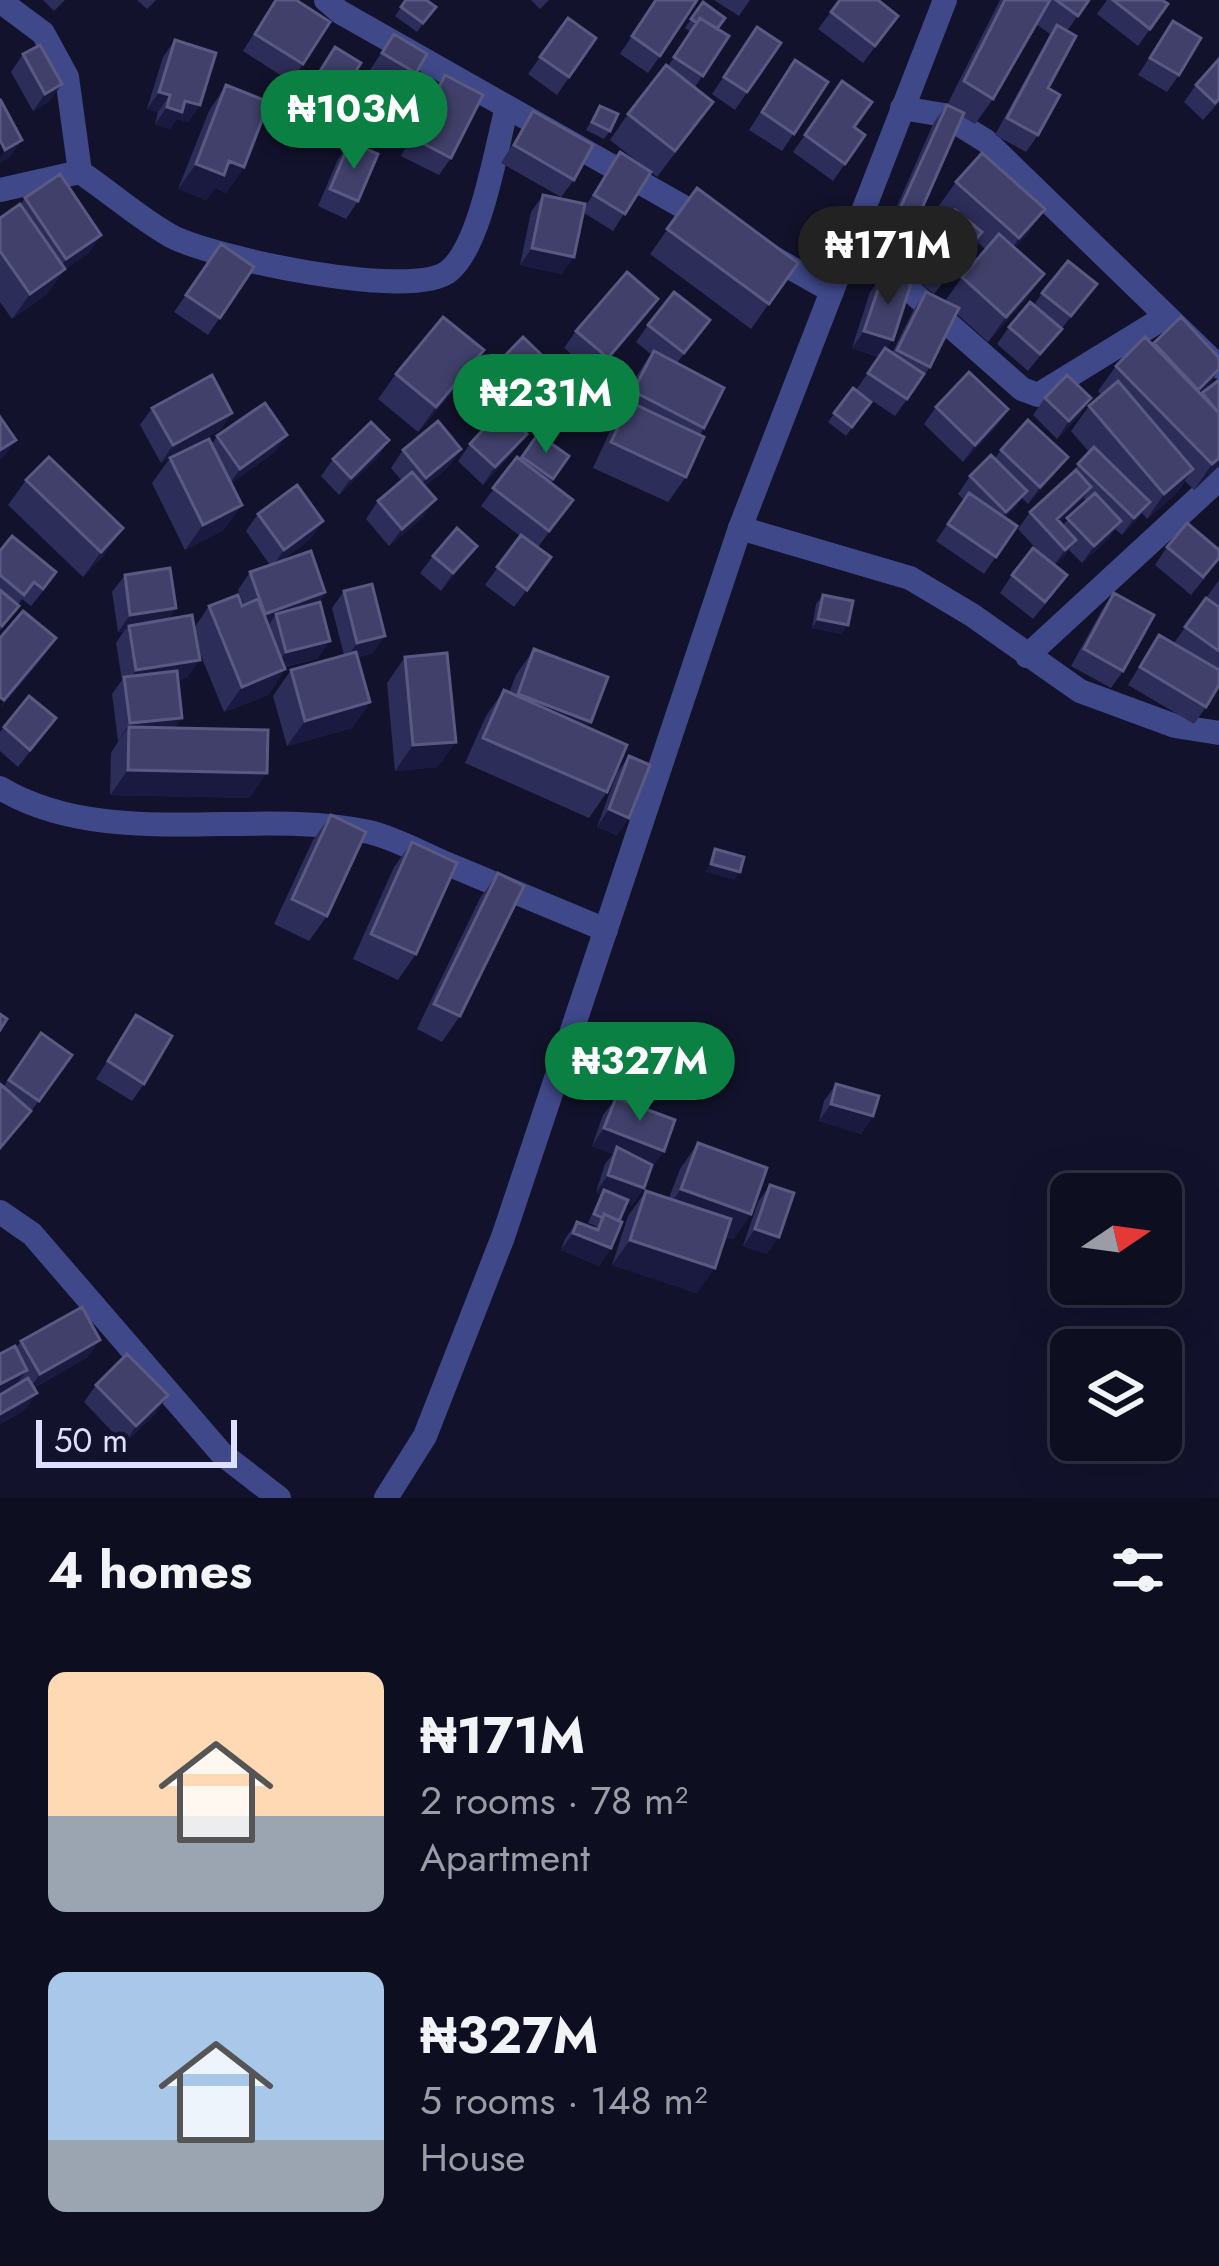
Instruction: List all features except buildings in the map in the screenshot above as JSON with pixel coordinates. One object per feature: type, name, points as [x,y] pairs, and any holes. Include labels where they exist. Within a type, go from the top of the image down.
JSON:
[{"type":"street","points":[[326,0],[832,291]]},
{"type":"street","points":[[386,1498],[424,1436],[503,1237],[740,527],[945,0]]},
{"type":"street","points":[[0,1],[43,33],[67,77],[80,172],[173,237],[287,269],[412,285],[448,272],[470,242],[507,107]]},
{"type":"street","points":[[902,108],[944,115],[986,141],[1219,367]]},
{"type":"street","points":[[0,190],[80,172]]},
{"type":"street","points":[[913,293],[1022,388],[1039,395],[1165,317]]},
{"type":"street","points":[[1027,656],[1219,478]]},
{"type":"street","points":[[740,527],[910,578],[1080,691],[1175,726],[1219,733]]},
{"type":"street","points":[[0,788],[83,818],[194,826],[302,822],[374,833],[606,930]]},
{"type":"street","points":[[0,1212],[32,1234],[221,1454],[279,1498]]}]
